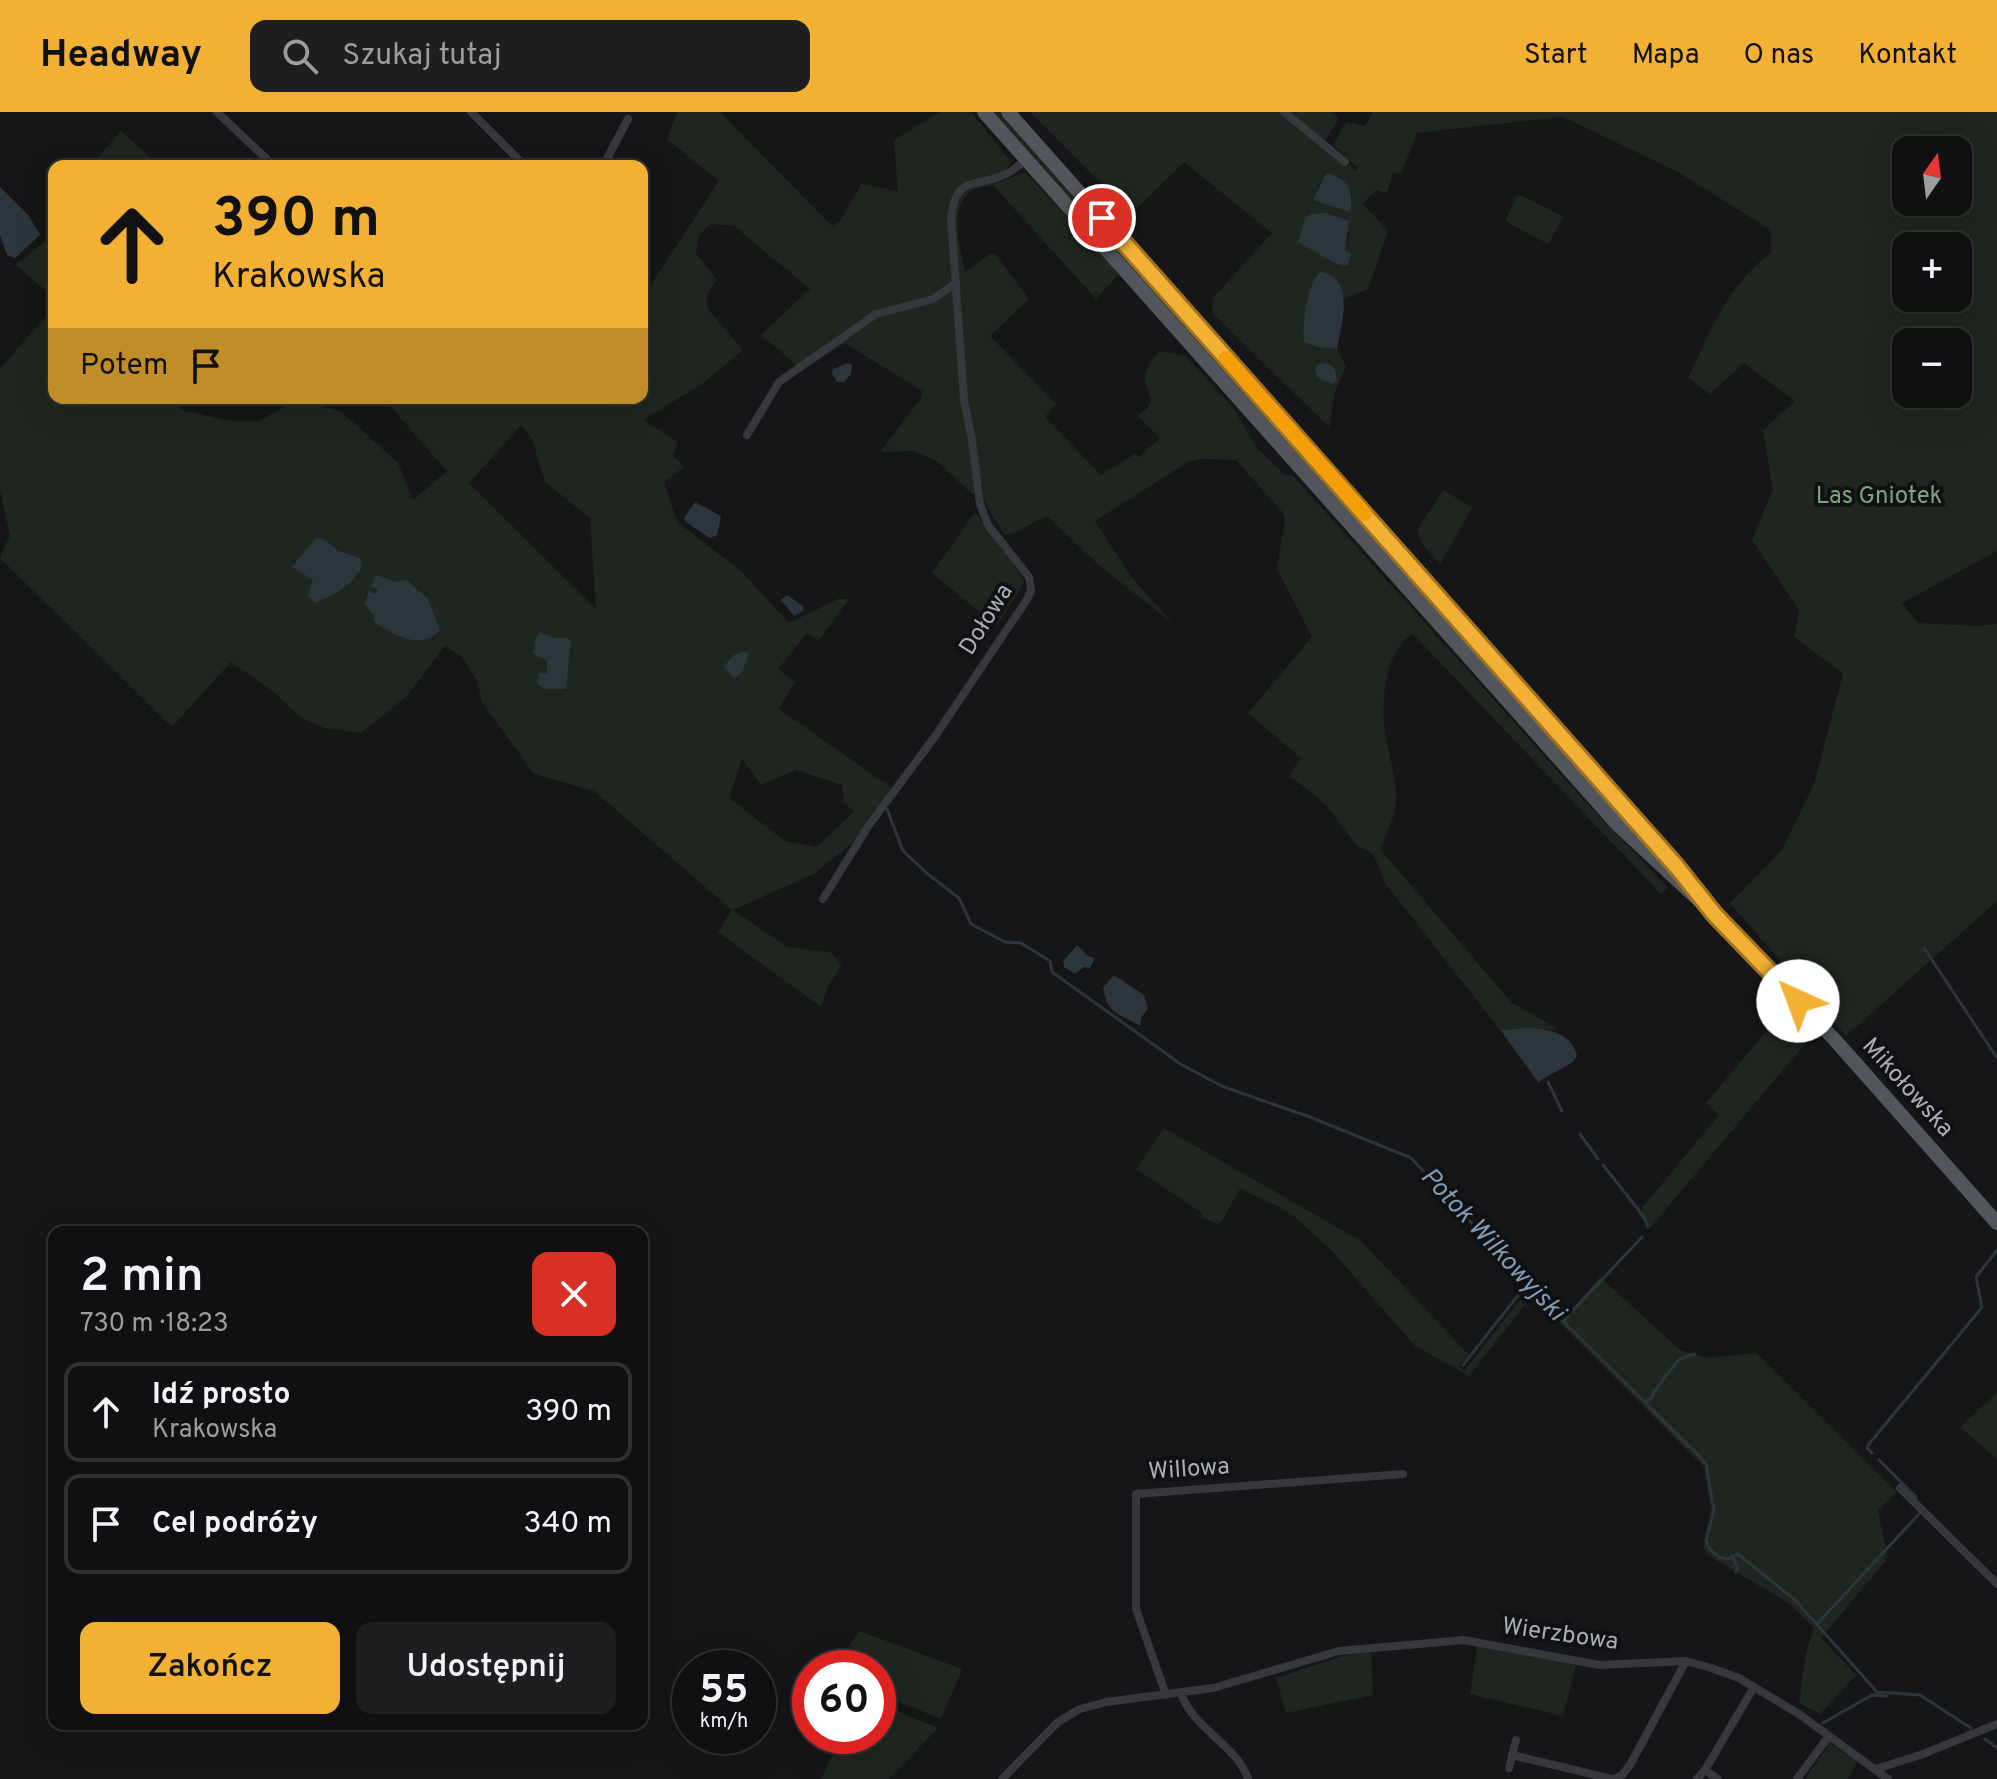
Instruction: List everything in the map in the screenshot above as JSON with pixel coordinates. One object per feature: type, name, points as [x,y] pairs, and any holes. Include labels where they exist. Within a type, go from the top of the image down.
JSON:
[{"type":"main road","name":"Mikołowska","points":[[984,112],[1618,825],[1715,915],[1835,1040],[1997,1223]]},
{"type":"main road","name":"Mikołowska","points":[[1008,112],[1693,885],[1715,915]]},
{"type":"street","points":[[217,112],[268,160]]},
{"type":"street","points":[[471,112],[519,160]]},
{"type":"street","points":[[1284,112],[1345,162]]},
{"type":"street","points":[[606,160],[628,119]]},
{"type":"street","name":"Dołowa","points":[[823,899],[869,825],[936,735],[1031,590],[1029,577],[988,525],[980,504],[964,399],[951,218],[953,201],[965,185],[1002,176],[1026,159]]},
{"type":"street","points":[[747,435],[779,382],[876,314],[933,299],[956,283]]},
{"type":"street","name":"Willowa","points":[[1166,1695],[1136,1609],[1136,1494],[1403,1474]]},
{"type":"street","points":[[1900,1488],[1997,1584]]},
{"type":"street","name":"Wierzbowa","points":[[1002,1779],[1058,1722],[1080,1709],[1106,1702],[1213,1688],[1339,1651],[1464,1640],[1599,1665],[1686,1661],[1739,1678],[1829,1736],[1888,1779]]},
{"type":"street","points":[[1512,1755],[1613,1779],[1622,1775],[1686,1661]]},
{"type":"street","points":[[1697,1779],[1754,1687]]},
{"type":"street","points":[[1181,1693],[1190,1711],[1240,1764],[1248,1779]]},
{"type":"street","points":[[1876,1769],[1997,1724]]},
{"type":"street","points":[[1797,1779],[1829,1736]]},
{"type":"street","points":[[1509,1768],[1516,1740]]},
{"type":"street","points":[[1705,1770],[1718,1779]]},
{"type":"green space","points":[[677,112],[720,112],[832,226],[841,220],[861,184],[898,191],[894,140],[940,112],[971,112],[1011,162],[995,184],[1025,172],[1120,273],[1096,299],[993,185],[975,189],[961,205],[958,228],[965,272],[990,254],[995,254],[1029,299],[990,336],[1056,404],[1045,417],[1101,475],[1135,454],[1139,457],[1160,438],[1138,416],[1151,400],[1146,374],[1159,351],[1186,356],[1234,409],[1258,449],[1284,474],[1293,476],[1582,798],[1668,888],[1661,894],[1413,634],[1404,641],[1391,662],[1385,686],[1384,723],[1396,802],[1380,849],[1512,1003],[1556,1030],[1524,1028],[1501,1031],[1385,883],[1371,852],[1357,846],[1325,804],[1289,775],[1301,758],[1248,713],[1312,637],[1277,569],[1284,514],[1236,460],[1188,462],[1095,521],[1132,578],[1174,624],[1102,568],[1048,517],[1004,534],[986,505],[983,484],[973,495],[937,461],[913,451],[880,452],[922,397],[922,391],[845,343],[800,372],[792,361],[761,335],[810,289],[734,226],[710,224],[698,237],[696,253],[717,280],[707,295],[707,308],[743,350],[702,384],[643,420],[678,442],[673,455],[684,467],[664,482],[677,522],[741,571],[789,623],[838,599],[849,599],[818,641],[807,633],[778,669],[795,682],[779,709],[893,789],[866,820],[873,826],[814,874],[733,910],[787,947],[830,952],[842,965],[828,986],[821,1007],[718,932],[732,910],[594,791],[534,774],[482,702],[477,680],[462,657],[445,646],[407,696],[361,733],[324,728],[301,718],[274,692],[231,662],[172,727],[0,558],[10,535],[0,490],[0,369],[48,314],[48,404],[176,404],[181,410],[226,420],[258,422],[288,404],[310,404],[341,411],[398,463],[413,500],[447,471],[388,404],[648,404],[648,289],[719,181],[667,139]],"holes":[[[521,425],[532,439],[545,482],[590,518],[596,609],[469,483]],[[742,759],[761,785],[796,770],[842,785],[844,803],[854,811],[817,847],[785,841],[729,798]]]},
{"type":"green space","points":[[991,112],[999,112],[1608,797],[1605,800]]},
{"type":"green space","name":"Las Gniotek","points":[[1030,112],[1331,112],[1339,119],[1322,145],[1356,171],[1357,167],[1333,145],[1346,122],[1365,126],[1373,112],[1997,112],[1997,551],[1902,603],[1918,623],[1997,624],[1997,901],[1846,1036],[1730,903],[1782,850],[1814,784],[1843,674],[1794,637],[1799,610],[1752,540],[1773,489],[1763,430],[1795,401],[1744,363],[1710,394],[1688,378],[1732,294],[1756,265],[1771,253],[1771,230],[1676,171],[1563,117],[1417,133],[1401,174],[1393,173],[1387,193],[1376,190],[1363,204],[1388,231],[1368,289],[1344,299],[1339,283],[1318,347],[1337,349],[1346,366],[1335,391],[1329,427],[1212,313],[1213,298],[1272,233],[1184,162],[1131,214]],"holes":[[[1341,177],[1353,196],[1314,200],[1319,184]],[[1349,232],[1345,252],[1336,264],[1299,242]]]},
{"type":"green space","points":[[121,131],[152,160],[96,160]]},
{"type":"green space","points":[[1518,194],[1564,217],[1548,244],[1505,221]]},
{"type":"green space","points":[[48,239],[48,293],[16,265]]},
{"type":"green space","points":[[1444,490],[1472,508],[1440,564],[1423,545],[1417,530]]},
{"type":"green space","points":[[975,512],[1024,583],[997,626],[932,573]]},
{"type":"green space","points":[[1785,1009],[1808,1040],[1651,1227],[1637,1214],[1719,1115],[1706,1103]]},
{"type":"green space","points":[[1164,1128],[1361,1241],[1469,1355],[1459,1366],[1464,1371],[1527,1291],[1532,1296],[1469,1376],[1415,1346],[1332,1251],[1282,1208],[1240,1189],[1217,1224],[1136,1169]]},
{"type":"green space","points":[[1600,1277],[1680,1350],[1707,1358],[1756,1353],[1897,1492],[1878,1511],[1888,1558],[1821,1638],[1856,1675],[1820,1714],[1799,1703],[1806,1653],[1814,1628],[1790,1604],[1708,1555],[1703,1546],[1711,1509],[1704,1467],[1560,1323]]},
{"type":"green space","points":[[1997,1393],[1997,1459],[1960,1427]]},
{"type":"green space","points":[[859,1631],[962,1669],[941,1719],[896,1700],[896,1650],[846,1650]]},
{"type":"green space","points":[[1477,1647],[1576,1665],[1563,1716],[1470,1694]]},
{"type":"green space","points":[[1371,1651],[1373,1695],[1286,1713],[1276,1678],[1340,1657]]},
{"type":"green space","points":[[896,1710],[938,1728],[889,1779],[821,1779],[833,1754],[896,1754]]},
{"type":"green space","points":[[1830,1743],[1857,1762],[1848,1779],[1805,1779]]},
{"type":"shaded area","points":[[1326,173],[1348,186],[1350,212],[1313,200]]},
{"type":"shaded area","points":[[0,187],[29,216],[40,235],[15,258],[7,255],[0,235]]},
{"type":"shaded area","points":[[1326,213],[1349,221],[1345,251],[1351,254],[1348,266],[1336,264],[1298,242],[1305,219],[1311,214]]},
{"type":"shaded area","points":[[1320,272],[1331,276],[1343,292],[1343,315],[1337,349],[1304,342],[1306,306]]},
{"type":"shaded area","points":[[848,363],[852,365],[851,374],[844,382],[837,382],[832,374],[833,369]]},
{"type":"shaded area","points":[[1319,363],[1330,364],[1335,369],[1337,381],[1333,384],[1317,378],[1315,369]]},
{"type":"shaded area","points":[[695,502],[721,516],[717,535],[710,538],[686,522],[684,518]]},
{"type":"shaded area","points":[[316,537],[324,539],[339,551],[360,558],[363,563],[356,576],[343,588],[314,602],[308,595],[313,580],[292,567]]},
{"type":"shaded area","points":[[377,575],[396,582],[407,580],[428,599],[440,630],[425,640],[407,639],[374,622],[374,616],[365,604],[369,590],[374,594],[377,592],[371,586]]},
{"type":"shaded area","points":[[787,595],[803,606],[803,611],[794,616],[781,600]]},
{"type":"shaded area","points":[[540,632],[554,638],[567,638],[571,642],[566,689],[544,689],[537,684],[539,672],[547,674],[547,660],[533,654]]},
{"type":"shaded area","points":[[748,653],[745,664],[734,679],[724,666],[734,655]]},
{"type":"shaded area","points":[[1077,945],[1088,956],[1095,958],[1090,968],[1084,967],[1075,974],[1064,967],[1063,961]]},
{"type":"shaded area","points":[[1114,975],[1144,995],[1148,1008],[1140,1026],[1111,1009],[1108,1004],[1103,988]]},
{"type":"shaded area","points":[[1523,1028],[1548,1030],[1563,1036],[1577,1056],[1573,1062],[1538,1082],[1501,1031]]},
{"type":"waterway","name":"Potok Wilkowyjski","points":[[887,809],[903,851],[959,898],[971,924],[1005,942],[1021,943],[1050,961],[1052,972],[1182,1065],[1224,1087],[1310,1117],[1411,1158],[1563,1321],[1706,1464],[1714,1510],[1706,1541],[1710,1549],[1719,1557],[1728,1559],[1738,1554],[1795,1600],[1877,1692],[1920,1695],[1971,1728]]},
{"type":"waterway","points":[[1924,948],[1997,1058]]},
{"type":"waterway","points":[[1548,1082],[1562,1111]]},
{"type":"waterway","points":[[1580,1134],[1598,1159]]},
{"type":"waterway","points":[[1603,1165],[1644,1217],[1648,1227]]},
{"type":"waterway","points":[[1563,1321],[1642,1237]]},
{"type":"waterway","points":[[1872,1453],[1867,1448],[1869,1444],[1982,1307],[1976,1277],[1997,1250]]},
{"type":"waterway","points":[[1463,1365],[1527,1284]]},
{"type":"waterway","points":[[1646,1402],[1679,1359],[1695,1354]]},
{"type":"waterway","points":[[1879,1460],[1916,1497]]},
{"type":"waterway","points":[[1817,1624],[1919,1514]]},
{"type":"waterway","points":[[1732,1556],[1738,1568],[1736,1572]]},
{"type":"waterway","points":[[1823,1723],[1872,1695],[1887,1696]]},
{"type":"waterway","name":"Potok Wilkowyjski","points":[[1985,1739],[1997,1748]]},
{"type":"slow traffic","points":[[1226,358],[1365,514]]},
{"type":"route","points":[[1102,218],[1693,885],[1715,915],[1798,1001]]}]
